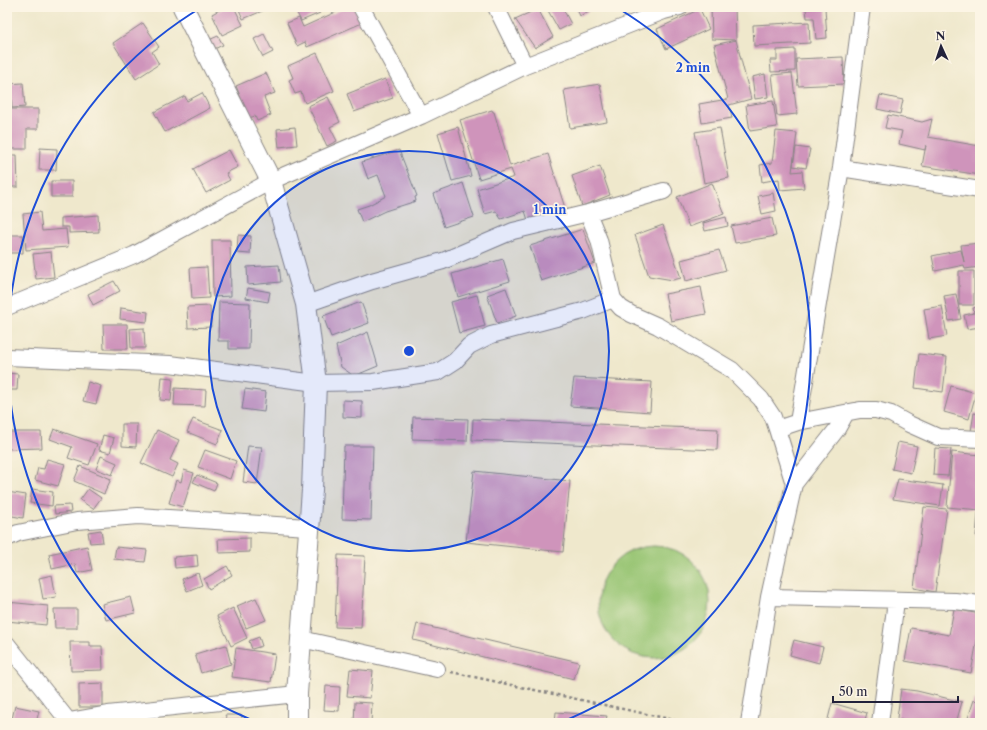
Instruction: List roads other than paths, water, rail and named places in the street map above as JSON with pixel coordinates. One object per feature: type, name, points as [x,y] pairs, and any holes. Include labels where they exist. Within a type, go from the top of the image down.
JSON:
[{"type":"street","points":[[183,7],[271,181],[306,304],[316,383],[312,490],[308,527],[297,694],[297,723]]},
{"type":"street","points":[[361,7],[421,116]]},
{"type":"street","points":[[496,7],[525,66]]},
{"type":"street","points":[[7,307],[134,255],[271,181],[421,116],[525,66],[664,9],[680,7]]},
{"type":"street","points":[[798,422],[841,168],[862,7]]},
{"type":"street","points":[[841,168],[980,190]]},
{"type":"street","points":[[306,304],[372,281],[443,261],[513,231],[588,213],[664,191]]},
{"type":"street","points":[[588,213],[599,240],[613,299],[621,308],[631,314],[658,326],[732,370],[761,399],[773,417],[794,484]]},
{"type":"street","points":[[7,358],[170,364],[316,383],[373,382],[438,372],[455,361],[469,346],[491,335],[583,311],[613,299]]},
{"type":"street","points":[[777,429],[798,422],[860,410],[876,410],[891,414],[938,437],[980,439]]},
{"type":"street","points":[[749,723],[769,597],[794,484],[837,428],[846,413]]},
{"type":"street","points":[[7,538],[18,533],[77,521],[138,516],[308,527]]},
{"type":"street","points":[[769,597],[955,601],[980,604]]},
{"type":"street","points":[[880,723],[896,600]]},
{"type":"street","points":[[301,639],[437,669]]},
{"type":"street","points":[[7,644],[69,722],[108,714],[297,694]]}]
